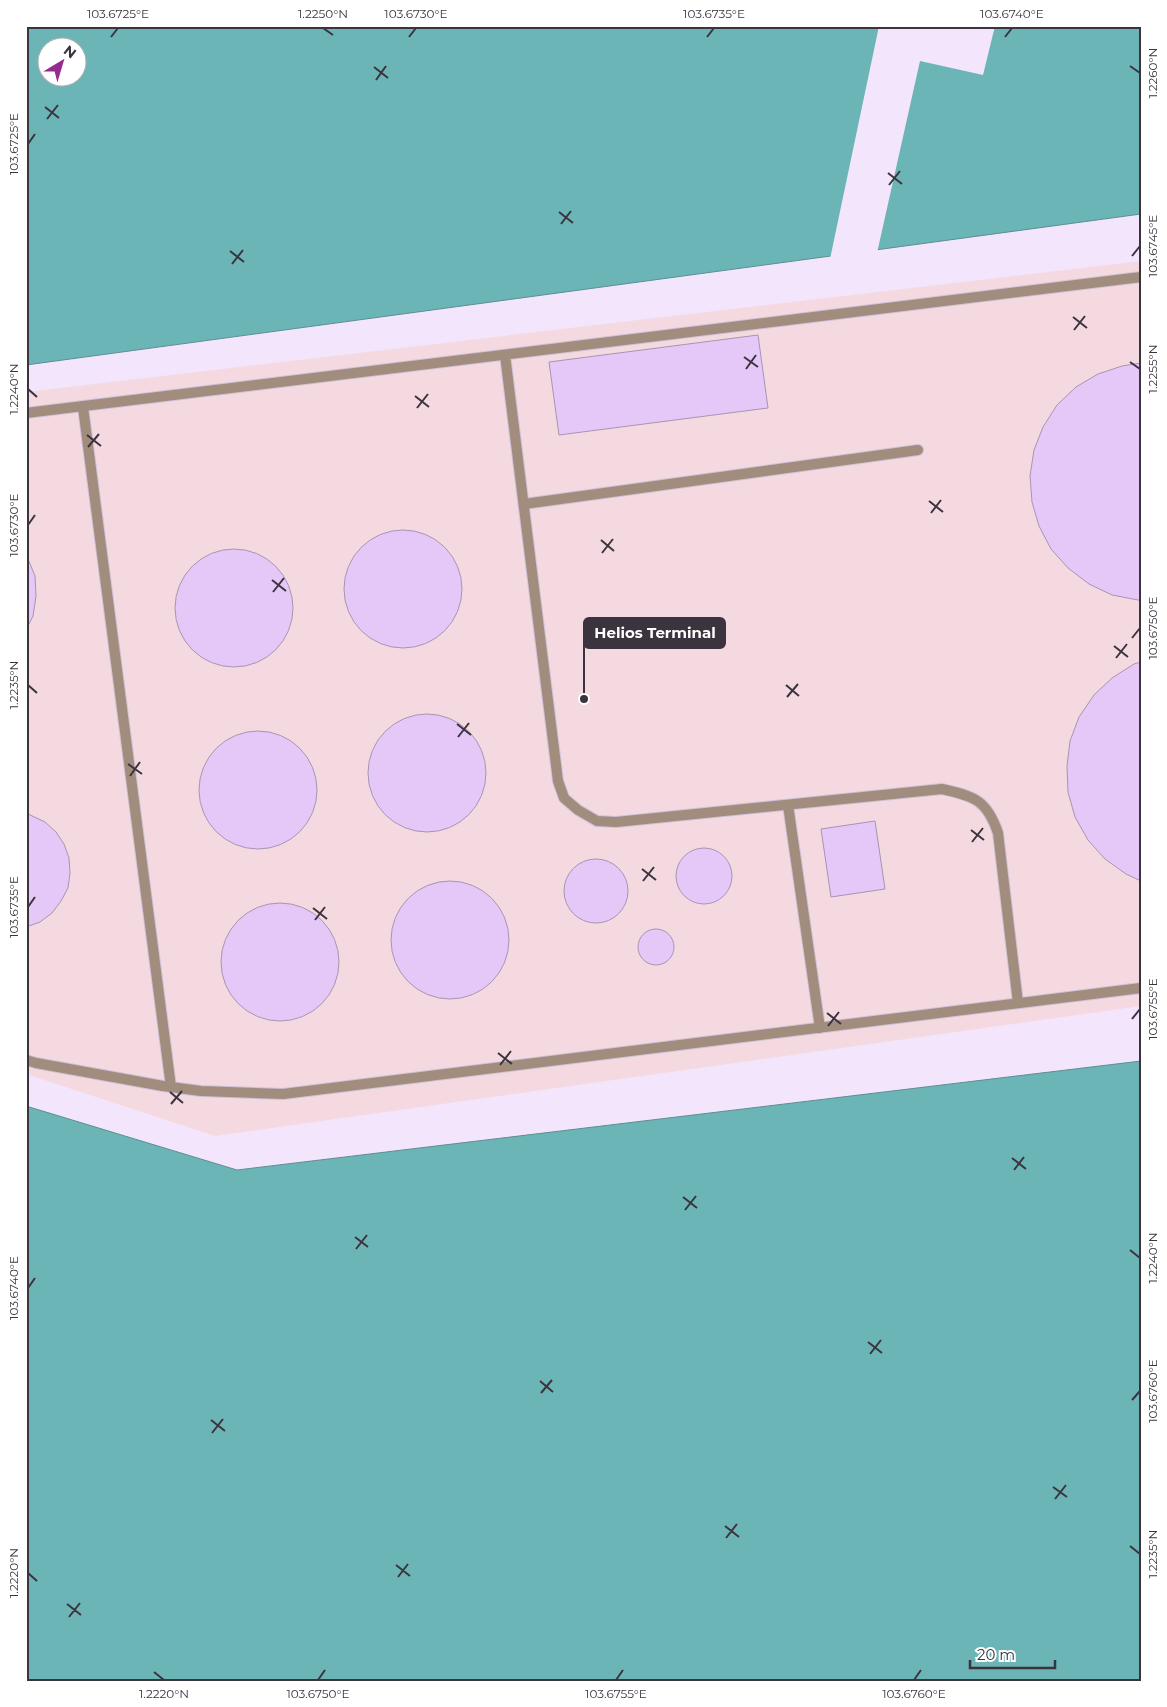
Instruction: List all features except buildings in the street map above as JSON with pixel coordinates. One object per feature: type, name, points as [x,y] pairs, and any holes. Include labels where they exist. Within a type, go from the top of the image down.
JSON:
[{"type":"lane","points":[[26,413],[83,408],[1141,277]]},
{"type":"lane","points":[[505,355],[558,780],[564,798],[578,810],[597,820],[616,822],[942,789],[966,794],[983,804],[993,818],[998,833],[1018,1003]]},
{"type":"lane","points":[[83,408],[171,1087]]},
{"type":"lane","points":[[524,504],[918,450]]},
{"type":"lane","points":[[788,805],[820,1028]]},
{"type":"lane","points":[[26,1060],[171,1087],[284,1094],[1141,988]]},
{"type":"shaded area","points":[[26,26],[1141,26],[1141,214],[26,365]]},
{"type":"shaded area","points":[[1141,261],[1141,1006],[215,1136],[26,1074],[26,392]]},
{"type":"shaded area","points":[[1141,1061],[1141,1681],[26,1681],[26,1106],[237,1170]]},
{"type":"pier","points":[[879,26],[995,26],[983,75],[920,61],[877,253],[830,259]]},
{"type":"place","name":"Helios Terminal","points":[[584,699]]}]
